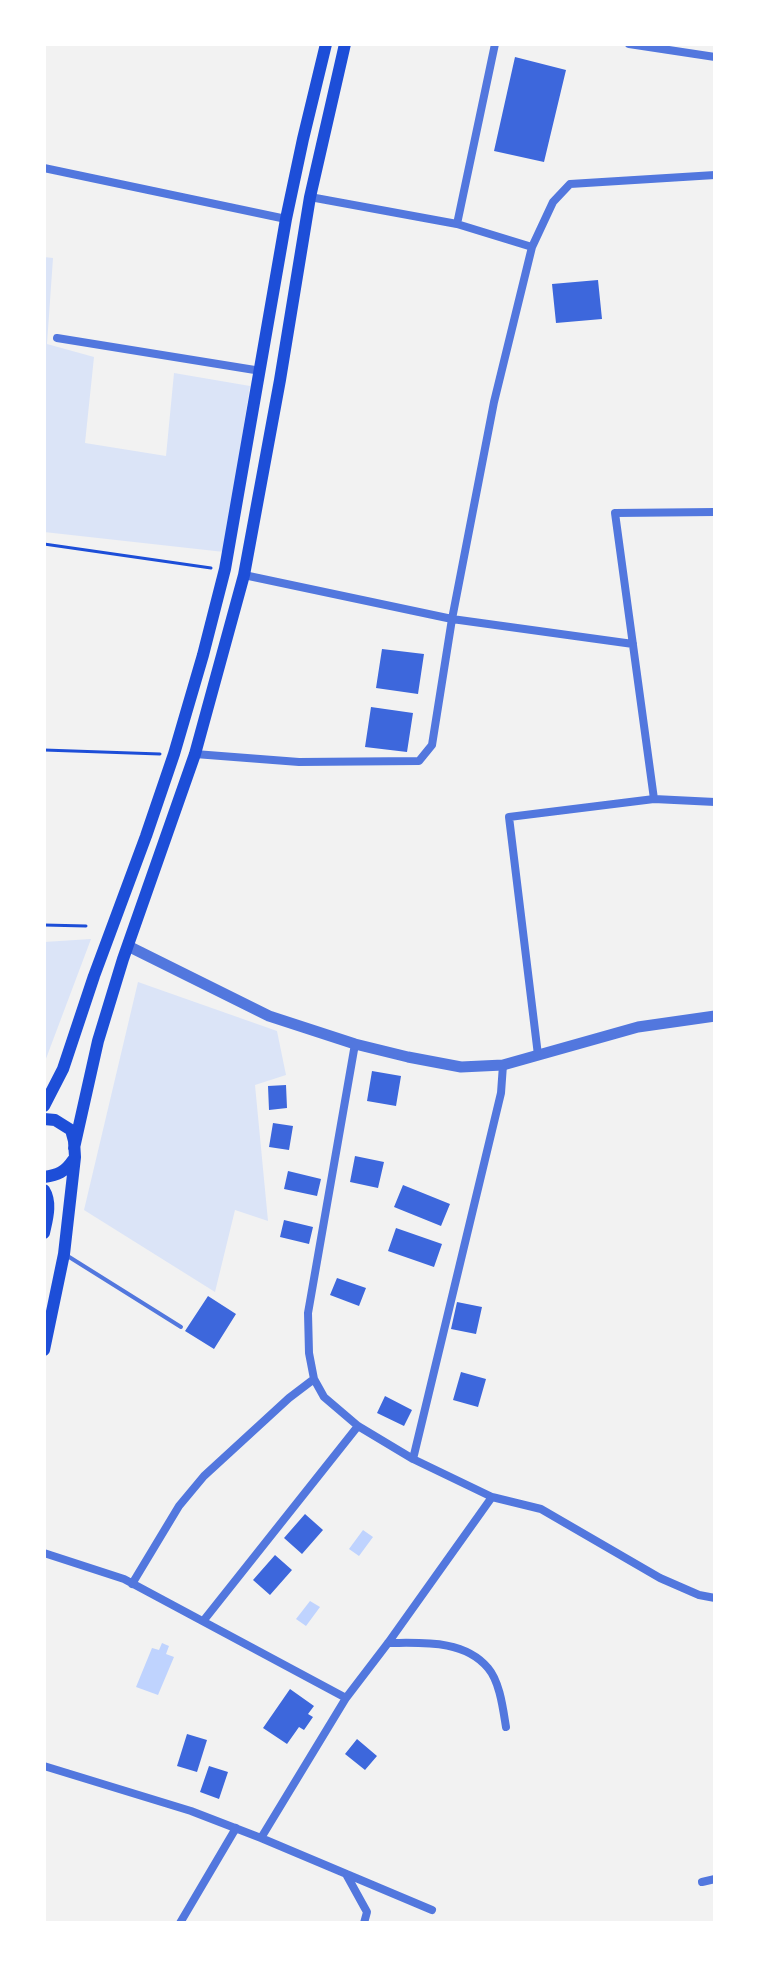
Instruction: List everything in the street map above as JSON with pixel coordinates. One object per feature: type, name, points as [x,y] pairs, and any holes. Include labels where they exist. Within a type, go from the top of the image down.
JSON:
[{"type":"main road","points":[[44,1106],[63,1069],[174,754],[225,569],[286,219],[326,44]]},
{"type":"main road","points":[[44,1350],[64,1254],[74,1153],[98,1041],[195,754],[244,575],[310,197],[345,44]]},
{"type":"main road","points":[[44,1119],[55,1120],[71,1130],[74,1153],[67,1169],[59,1175],[44,1177]]},
{"type":"main road","points":[[44,1190],[48,1196],[44,1233]]},
{"type":"street","points":[[457,224],[495,44]]},
{"type":"street","points":[[629,44],[715,57]]},
{"type":"street","points":[[44,168],[286,219]]},
{"type":"street","points":[[195,754],[299,762],[419,761],[432,745],[452,619],[494,402],[532,247],[553,202],[570,184],[715,175]]},
{"type":"street","points":[[310,197],[457,224],[532,247]]},
{"type":"street","points":[[57,338],[261,371]]},
{"type":"street","points":[[654,799],[615,513],[715,512]]},
{"type":"street","points":[[244,575],[452,619],[633,644]]},
{"type":"street","points":[[538,1055],[509,817],[654,799],[715,802]]},
{"type":"street","points":[[128,946],[269,1016],[355,1044],[461,1067],[503,1065],[638,1027],[715,1016]]},
{"type":"street","points":[[355,1044],[310,1296],[308,1340],[314,1379],[324,1397],[358,1426],[413,1459],[492,1497],[541,1509],[660,1578],[699,1595],[715,1598]]},
{"type":"street","points":[[413,1459],[501,1093],[503,1065]]},
{"type":"street","points":[[132,1584],[179,1506],[204,1476],[314,1379]]},
{"type":"street","points":[[204,1620],[358,1426]]},
{"type":"street","points":[[261,1838],[346,1698],[492,1497]]},
{"type":"street","points":[[44,1553],[124,1579],[346,1698]]},
{"type":"street","points":[[388,1643],[441,1643],[472,1655],[489,1669],[500,1695],[506,1727]]},
{"type":"street","points":[[44,1766],[191,1811],[432,1910]]},
{"type":"street","points":[[180,1923],[236,1828]]},
{"type":"street","points":[[346,1874],[367,1912],[364,1923]]},
{"type":"street","points":[[702,1882],[715,1879]]},
{"type":"lane","points":[[64,1254],[181,1327]]},
{"type":"path","points":[[44,544],[225,569]]},
{"type":"path","points":[[44,750],[174,754]]},
{"type":"path","points":[[44,925],[86,926]]},
{"type":"shaded area","points":[[44,257],[53,258],[47,344],[94,357],[85,443],[166,456],[174,373],[250,386],[224,552],[44,532]]},
{"type":"shaded area","points":[[91,939],[44,1064],[44,942]]},
{"type":"shaded area","points":[[138,982],[277,1031],[286,1075],[255,1085],[268,1221],[235,1210],[215,1292],[84,1210]]},
{"type":"water","points":[[363,1530],[373,1537],[359,1556],[349,1549]]},
{"type":"water","points":[[310,1601],[320,1607],[306,1626],[296,1619]]},
{"type":"water","points":[[162,1643],[169,1646],[166,1654],[174,1657],[158,1695],[136,1687],[152,1648],[159,1650]]},
{"type":"building","points":[[515,57],[566,70],[544,162],[494,151]]},
{"type":"building","points":[[598,280],[602,319],[556,323],[552,284]]},
{"type":"building","points":[[382,649],[424,654],[418,694],[376,688]]},
{"type":"building","points":[[371,707],[413,713],[407,752],[365,747]]},
{"type":"building","points":[[372,1071],[401,1076],[396,1106],[367,1101]]},
{"type":"building","points":[[286,1085],[287,1108],[269,1110],[268,1086]]},
{"type":"building","points":[[273,1123],[293,1126],[289,1150],[269,1147]]},
{"type":"building","points":[[355,1156],[384,1162],[378,1188],[350,1182]]},
{"type":"building","points":[[288,1171],[321,1179],[317,1196],[284,1189]]},
{"type":"building","points":[[403,1185],[450,1204],[441,1226],[394,1207]]},
{"type":"building","points":[[284,1220],[313,1227],[309,1244],[280,1237]]},
{"type":"building","points":[[396,1228],[442,1244],[434,1267],[388,1251]]},
{"type":"building","points":[[337,1278],[366,1288],[359,1306],[330,1295]]},
{"type":"building","points":[[208,1296],[236,1314],[214,1349],[185,1331]]},
{"type":"building","points":[[457,1302],[482,1307],[476,1334],[451,1329]]},
{"type":"building","points":[[461,1372],[486,1379],[478,1407],[453,1400]]},
{"type":"building","points":[[385,1396],[412,1410],[404,1426],[377,1413]]},
{"type":"building","points":[[305,1514],[323,1530],[302,1554],[284,1538]]},
{"type":"building","points":[[275,1555],[292,1570],[270,1595],[253,1580]]},
{"type":"building","points":[[290,1689],[314,1706],[308,1714],[313,1717],[304,1730],[299,1727],[287,1744],[263,1728]]},
{"type":"building","points":[[187,1734],[207,1740],[197,1772],[177,1766]]},
{"type":"building","points":[[357,1739],[377,1756],[365,1770],[345,1754]]},
{"type":"building","points":[[209,1766],[228,1772],[219,1799],[200,1792]]}]
